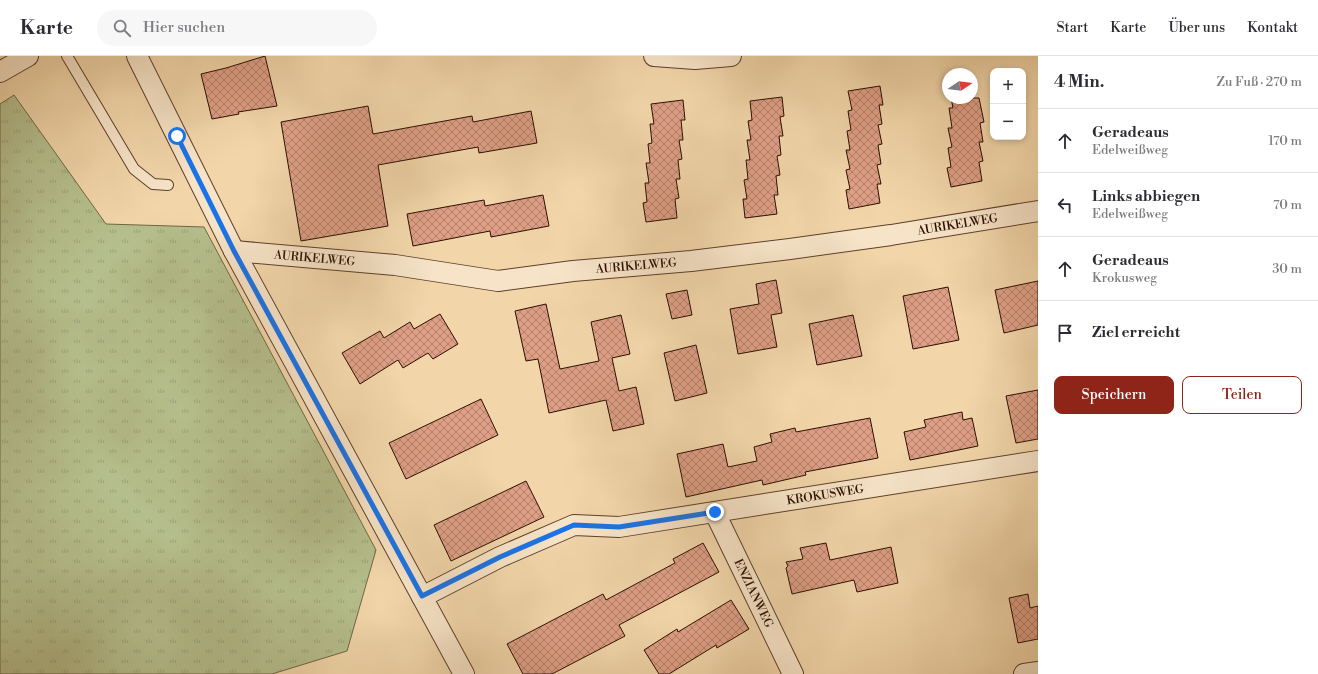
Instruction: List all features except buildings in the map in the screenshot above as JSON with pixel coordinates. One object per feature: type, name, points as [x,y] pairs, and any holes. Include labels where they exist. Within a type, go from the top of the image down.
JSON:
[{"type":"street","points":[[0,72],[28,56]]},
{"type":"street","points":[[137,56],[234,251],[464,674]]},
{"type":"street","points":[[654,56],[695,59],[731,56]]},
{"type":"street","name":"AURIKELWEG","points":[[234,251],[395,264],[498,281],[573,271],[691,261],[790,249],[891,235],[1038,211]]},
{"type":"street","name":"KROKUSWEG","points":[[422,596],[500,557],[574,525],[619,527],[1038,461]]},
{"type":"street","name":"ENZIANWEG","points":[[715,512],[793,674]]},
{"type":"street","points":[[1024,674],[1038,672]]},
{"type":"lane","points":[[67,56],[134,169],[153,184],[168,185]]},
{"type":"green space","points":[[14,95],[106,224],[204,227],[376,550],[347,651],[272,674],[0,674],[0,104]]},
{"type":"route","points":[[177,136],[234,251],[316,404],[422,596],[500,557],[574,525],[619,527],[715,512]]}]
